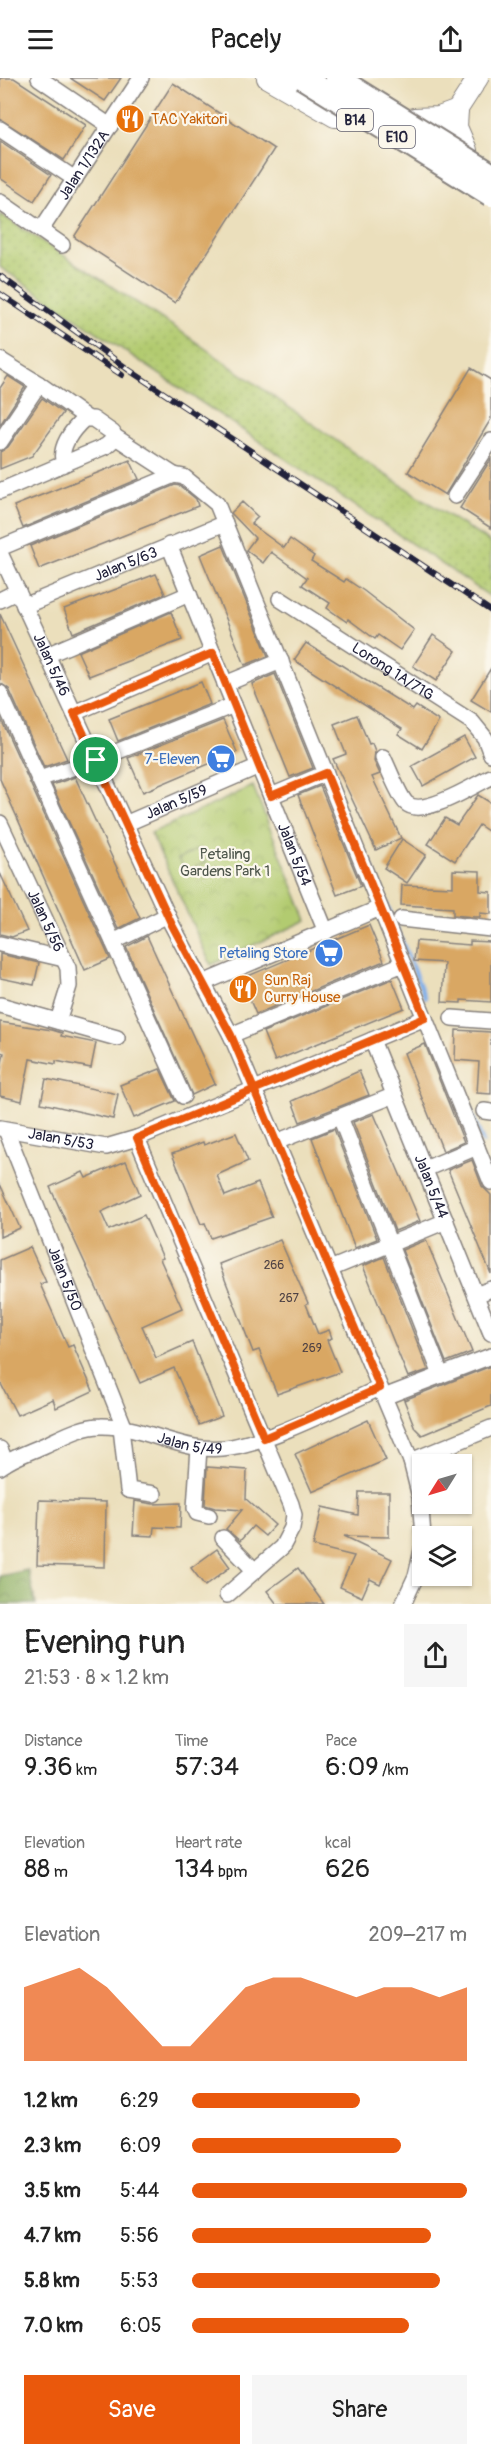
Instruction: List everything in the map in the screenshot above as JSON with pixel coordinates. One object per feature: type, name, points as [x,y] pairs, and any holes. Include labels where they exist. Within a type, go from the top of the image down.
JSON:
[{"type":"highway","name":"E10","points":[[303,78],[491,195]]},
{"type":"highway","name":"E10","points":[[337,78],[491,174]]},
{"type":"main road","points":[[267,78],[335,117],[350,117]]},
{"type":"main road","name":"B14","points":[[286,78],[491,204]]},
{"type":"main road","name":"B14","points":[[349,78],[491,165]]},
{"type":"main road","points":[[423,162],[478,78]]},
{"type":"main road","points":[[414,118],[439,117],[458,110]]},
{"type":"main road","points":[[458,110],[457,127],[467,150]]},
{"type":"street","points":[[39,78],[110,126]]},
{"type":"street","name":"Jalan 1/132A","points":[[41,230],[141,78]]},
{"type":"street","points":[[0,129],[75,179]]},
{"type":"street","points":[[0,202],[62,245]]},
{"type":"street","points":[[0,360],[87,418],[108,428],[114,436],[174,475],[184,477],[217,504],[491,1182]]},
{"type":"street","points":[[0,442],[39,384]]},
{"type":"street","points":[[64,464],[61,455],[63,446],[80,423],[87,418]]},
{"type":"street","points":[[0,491],[106,446],[112,442],[114,436]]},
{"type":"street","points":[[455,496],[491,441]]},
{"type":"street","points":[[0,548],[174,475]]},
{"type":"street","name":"Jalan 5/63","points":[[0,600],[21,598],[225,523]]},
{"type":"street","name":"Jalan 5/54","points":[[169,545],[326,932]]},
{"type":"street","name":"Jalan 5/46","points":[[0,553],[168,915],[231,1035],[411,1461],[420,1497],[422,1526]]},
{"type":"street","points":[[47,655],[189,594]]},
{"type":"street","name":"Lorong 1A/71G","points":[[280,599],[472,722],[485,738],[491,754]]},
{"type":"street","points":[[74,713],[213,653]]},
{"type":"street","points":[[225,684],[281,661]]},
{"type":"street","points":[[0,693],[183,1096]]},
{"type":"street","points":[[39,779],[96,760],[234,705]]},
{"type":"street","points":[[383,757],[406,803],[416,808],[429,807],[491,777]]},
{"type":"street","name":"Jalan 5/59","points":[[125,824],[259,766]]},
{"type":"street","points":[[271,796],[326,773]]},
{"type":"street","name":"Jalan 5/56","points":[[0,823],[64,959],[70,977],[58,1021]]},
{"type":"street","points":[[203,983],[380,908]]},
{"type":"street","points":[[113,942],[168,915]]},
{"type":"street","points":[[401,919],[491,929]]},
{"type":"street","points":[[0,944],[64,959]]},
{"type":"street","points":[[231,1035],[403,964]]},
{"type":"street","points":[[0,1005],[117,1038]]},
{"type":"street","name":"Jalan 5/53","points":[[3,1129],[106,1147],[137,1138],[425,1018]]},
{"type":"street","points":[[452,1018],[491,1021]]},
{"type":"street","name":"Jalan 5/44","points":[[372,1040],[491,1333]]},
{"type":"street","points":[[276,1142],[395,1095]]},
{"type":"street","points":[[340,1117],[441,1375]]},
{"type":"street","name":"Jalan 5/50","points":[[3,1129],[123,1429],[128,1490],[132,1493],[154,1494]]},
{"type":"street","points":[[137,1138],[264,1438],[294,1515],[289,1537],[282,1547],[227,1595]]},
{"type":"street","points":[[425,1169],[477,1147]]},
{"type":"street","points":[[330,1269],[446,1221]]},
{"type":"street","points":[[476,1295],[491,1289]]},
{"type":"street","name":"Jalan 5/49","points":[[2,1460],[79,1430],[102,1426],[123,1429],[185,1446],[230,1448],[264,1438],[382,1392],[441,1375],[491,1356]]},
{"type":"street","points":[[411,1461],[491,1428]]},
{"type":"street","points":[[199,1448],[195,1508],[197,1513],[209,1516]]},
{"type":"street","points":[[223,1538],[255,1571]]},
{"type":"street","points":[[403,1604],[412,1585]]},
{"type":"green space","points":[[0,214],[176,328],[381,472],[491,543],[491,597],[0,267]]},
{"type":"green space","name":"Petaling Gardens Park 1","points":[[253,786],[307,920],[211,965],[151,833]]},
{"type":"green space","points":[[200,848],[206,862],[186,872],[178,859]]},
{"type":"green space","points":[[28,1570],[36,1604],[0,1604],[0,1576]]},
{"type":"building","points":[[0,78],[14,78],[86,125],[64,160],[0,119]]},
{"type":"building","points":[[70,78],[121,78],[105,101]]},
{"type":"building","points":[[173,83],[274,149],[175,303],[74,237]]},
{"type":"building","points":[[0,141],[51,175],[34,201],[0,178]]},
{"type":"building","points":[[471,368],[491,380],[491,419],[445,495],[408,472]]},
{"type":"building","points":[[8,376],[25,387],[0,425],[0,388]]},
{"type":"building","points":[[42,398],[63,413],[32,456],[0,469],[0,452],[8,447]]},
{"type":"building","points":[[491,459],[491,528],[460,508]]},
{"type":"building","points":[[130,460],[139,479],[23,528],[14,506]]},
{"type":"building","points":[[175,485],[180,486],[196,499],[198,506],[39,569],[30,546]]},
{"type":"building","points":[[242,502],[258,517],[251,524],[284,548],[290,539],[314,556],[311,561],[344,582],[346,579],[364,591],[414,630],[400,650],[378,635],[375,639],[348,619],[347,622],[327,608],[330,603],[302,585],[307,578],[271,552],[263,563],[246,550],[255,538],[231,513]]},
{"type":"building","points":[[223,545],[268,656],[245,665],[200,555]]},
{"type":"building","points":[[156,574],[165,594],[73,633],[64,609]]},
{"type":"building","points":[[171,612],[182,640],[89,676],[78,652]]},
{"type":"building","points":[[0,614],[67,759],[44,767],[9,689],[0,683]]},
{"type":"building","points":[[433,635],[456,651],[436,681],[413,666]]},
{"type":"building","points":[[306,643],[413,710],[416,706],[439,721],[422,749],[398,734],[402,729],[294,660]]},
{"type":"building","points":[[491,668],[491,712],[471,700]]},
{"type":"building","points":[[275,674],[313,768],[290,777],[252,684]]},
{"type":"building","points":[[201,682],[210,704],[118,741],[109,719]]},
{"type":"building","points":[[357,715],[369,744],[372,743],[375,751],[374,761],[380,774],[372,777],[401,838],[376,850],[333,759],[346,754],[334,724]]},
{"type":"building","points":[[0,717],[110,959],[85,970],[0,779]]},
{"type":"building","points":[[223,720],[237,752],[143,792],[128,758]]},
{"type":"building","points":[[464,737],[475,757],[423,786],[412,766]]},
{"type":"building","points":[[75,777],[140,918],[118,929],[52,785]]},
{"type":"building","points":[[320,786],[361,886],[337,895],[298,795]]},
{"type":"building","points":[[478,795],[491,803],[491,833],[479,825],[455,861],[428,844],[445,818],[457,825]]},
{"type":"building","points":[[402,839],[426,855],[407,883],[384,868]]},
{"type":"building","points":[[453,870],[480,871],[480,891],[491,892],[491,914],[480,913],[480,917],[453,915],[453,908],[401,905],[402,885],[453,887]]},
{"type":"building","points":[[0,873],[27,931],[12,937],[0,934]]},
{"type":"building","points":[[369,925],[384,961],[256,1014],[241,979]]},
{"type":"building","points":[[147,936],[215,1084],[192,1095],[126,947]]},
{"type":"building","points":[[416,941],[470,945],[470,941],[491,942],[491,1002],[461,1000],[461,1003],[442,1002],[444,963],[414,961]]},
{"type":"building","points":[[0,954],[39,963],[34,985],[0,978]]},
{"type":"building","points":[[392,979],[404,1008],[275,1061],[263,1032]]},
{"type":"building","points":[[0,1022],[52,1030],[62,1033],[61,1036],[96,1043],[91,1068],[56,1061],[56,1064],[30,1059],[22,1101],[0,1096],[0,1073],[4,1053],[0,1052]]},
{"type":"building","points":[[456,1030],[491,1032],[491,1094],[477,1093],[479,1062],[455,1060]]},
{"type":"building","points":[[425,1044],[464,1142],[443,1151],[404,1053]]},
{"type":"building","points":[[160,1069],[175,1101],[134,1118],[120,1085]]},
{"type":"building","points":[[359,1071],[369,1095],[300,1122],[292,1101]]},
{"type":"building","points":[[46,1079],[118,1094],[113,1119],[41,1103]]},
{"type":"building","points":[[374,1114],[420,1221],[395,1231],[353,1122]]},
{"type":"building","points":[[334,1129],[377,1239],[355,1248],[312,1138]]},
{"type":"building","points":[[236,1133],[248,1161],[217,1175],[225,1196],[258,1183],[272,1217],[211,1238],[205,1223],[201,1224],[172,1154]]},
{"type":"building","points":[[472,1160],[482,1186],[491,1195],[491,1274],[448,1170]]},
{"type":"building","points":[[126,1161],[140,1194],[101,1212],[109,1230],[144,1215],[163,1258],[160,1259],[182,1308],[142,1326],[156,1358],[192,1342],[222,1416],[199,1425],[174,1368],[140,1383],[50,1187],[83,1172],[86,1178]]},
{"type":"building","points":[[0,1184],[20,1228],[0,1237]]},
{"type":"building","points":[[280,1240],[308,1303],[306,1304],[318,1334],[329,1330],[332,1338],[327,1340],[340,1372],[277,1394],[259,1350],[253,1352],[219,1264]]},
{"type":"building","points":[[426,1240],[472,1352],[446,1362],[402,1250]]},
{"type":"building","points":[[30,1247],[46,1282],[40,1284],[68,1347],[73,1345],[93,1391],[56,1408],[53,1399],[17,1415],[0,1382],[0,1260]]},
{"type":"building","points":[[384,1257],[428,1370],[408,1377],[363,1266]]},
{"type":"building","points":[[491,1366],[491,1406],[422,1435],[415,1428],[404,1400]]},
{"type":"building","points":[[368,1420],[386,1460],[312,1492],[295,1454]]},
{"type":"building","points":[[207,1467],[247,1470],[246,1499],[275,1525],[265,1536],[253,1526],[240,1541],[226,1529],[242,1510],[205,1505]]},
{"type":"building","points":[[359,1492],[389,1492],[389,1537],[344,1536],[392,1559],[380,1584],[370,1579],[362,1597],[340,1587],[354,1556],[313,1546],[322,1507],[358,1515]]},
{"type":"building","points":[[39,1500],[106,1502],[105,1567],[37,1565]]},
{"type":"building","points":[[135,1501],[153,1504],[181,1503],[180,1528],[154,1527],[153,1536],[133,1535]]},
{"type":"building","points":[[217,1549],[230,1567],[205,1586],[191,1568]]},
{"type":"building","points":[[298,1568],[324,1604],[277,1604],[267,1591]]},
{"type":"waterway","points":[[370,863],[425,998]]},
{"type":"waterway","points":[[441,1036],[483,1142]]},
{"type":"railway","points":[[0,276],[129,370],[491,611]]},
{"type":"railway","points":[[0,294],[122,375]]},
{"type":"place","name":"TAC Yakitori","points":[[130,119]]},
{"type":"place","name":"7-Eleven","points":[[221,759]]},
{"type":"place","name":"Petaling Store","points":[[329,953]]},
{"type":"place","name":"Sun Raj Curry House","points":[[243,989]]},
{"type":"route","points":[[96,760],[74,713],[213,653],[271,796],[326,773],[425,1018],[254,1090],[137,1138],[264,1438],[380,1388],[254,1090],[231,1035],[172,925],[96,760]]}]
